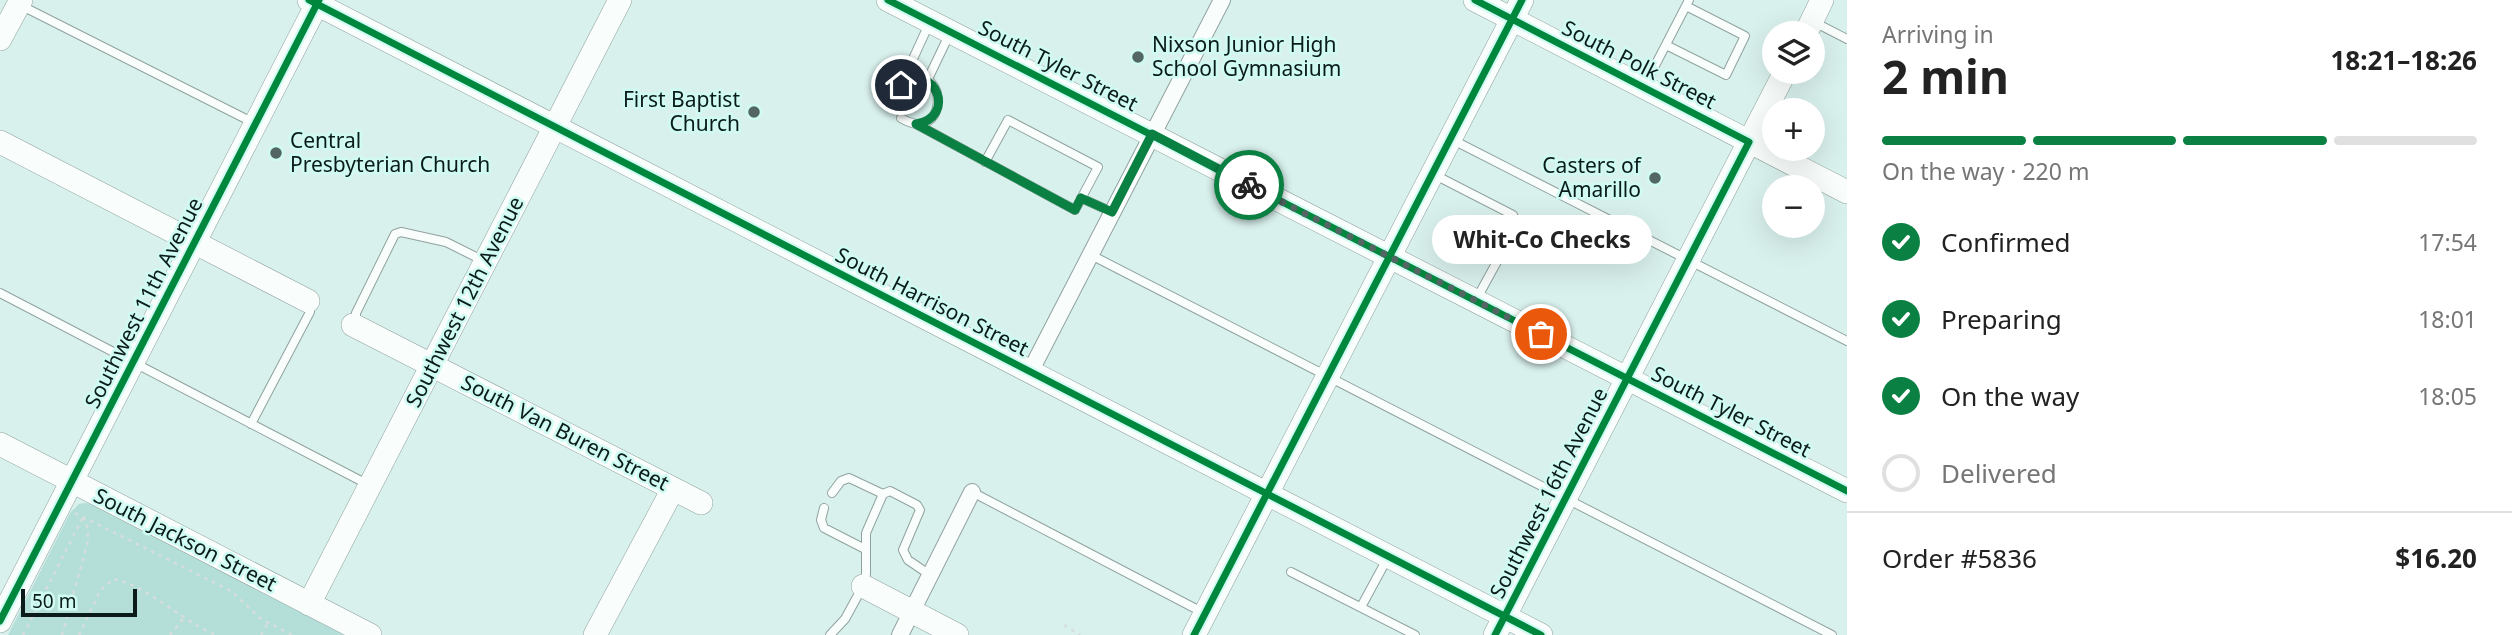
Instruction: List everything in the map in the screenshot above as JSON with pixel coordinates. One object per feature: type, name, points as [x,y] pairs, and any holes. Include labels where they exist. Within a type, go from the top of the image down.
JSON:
[{"type":"main road","name":"Southwest 12th Avenue","points":[[309,604],[620,0]]},
{"type":"main road","name":"South Tyler Street","points":[[888,0],[1847,491]]},
{"type":"main road","name":"South Polk Street","points":[[1475,0],[1517,10],[1644,88],[1847,192]]},
{"type":"main road","points":[[1812,21],[1822,0]]},
{"type":"main road","points":[[0,39],[17,1]]},
{"type":"main road","name":"South Harrison Street","points":[[315,1],[554,127],[1388,556],[1500,626],[1541,635]]},
{"type":"main road","name":"Southwest 11th Avenue","points":[[3,608],[73,481],[315,1]]},
{"type":"main road","points":[[1194,635],[1517,10]]},
{"type":"main road","name":"Southwest 16th Avenue","points":[[1500,626],[1779,84]]},
{"type":"main road","points":[[0,142],[308,301]]},
{"type":"main road","name":"South Van Buren Street","points":[[355,325],[701,503]]},
{"type":"main road","name":"South Jackson Street","points":[[0,444],[370,635]]},
{"type":"main road","points":[[595,635],[673,489]]},
{"type":"main road","points":[[863,586],[957,635]]},
{"type":"street","points":[[1030,373],[1222,0]]},
{"type":"street","points":[[900,635],[972,492]]},
{"type":"lane","points":[[17,1],[255,124]]},
{"type":"lane","points":[[1644,88],[1666,45],[1688,3],[1745,36],[1726,75],[1666,45]]},
{"type":"lane","points":[[894,101],[896,91],[930,21]]},
{"type":"lane","points":[[927,81],[951,32]]},
{"type":"lane","points":[[1825,32],[1847,39]]},
{"type":"lane","points":[[901,85],[915,79],[927,81],[938,93],[938,108],[930,120],[916,124]]},
{"type":"lane","points":[[901,118],[1075,210],[1098,167],[1008,120],[985,162]]},
{"type":"lane","points":[[1450,138],[1847,341]]},
{"type":"lane","points":[[1432,173],[1513,215],[1516,221],[1515,229],[1476,301]]},
{"type":"lane","points":[[1081,198],[1112,212]]},
{"type":"lane","points":[[355,325],[356,313],[395,234],[401,232],[446,242],[486,262]]},
{"type":"lane","points":[[1091,255],[1832,635]]},
{"type":"lane","points":[[0,293],[370,486]]},
{"type":"lane","points":[[251,424],[310,312],[308,301]]},
{"type":"lane","points":[[832,493],[841,481],[849,478],[883,494]]},
{"type":"lane","points":[[830,635],[845,619],[863,586],[866,574],[866,533],[883,494],[890,491],[917,505],[919,510],[903,550],[908,560],[930,575]]},
{"type":"lane","points":[[972,492],[1205,614]]},
{"type":"lane","points":[[824,508],[821,520],[824,528],[865,549]]},
{"type":"lane","points":[[1361,607],[1388,556]]},
{"type":"lane","points":[[1291,572],[1415,635]]},
{"type":"path","points":[[72,511],[231,591],[268,623],[292,635]]},
{"type":"path","points":[[23,635],[83,517]]},
{"type":"path","points":[[62,635],[88,541],[87,524],[83,517]]},
{"type":"path","points":[[79,635],[100,591],[113,579],[131,585],[213,634]]},
{"type":"path","points":[[170,635],[184,619]]},
{"type":"path","points":[[261,635],[268,623]]},
{"type":"path","points":[[1064,625],[1080,635]]},
{"type":"green space","points":[[79,504],[93,504],[344,635],[8,635],[70,513]]},
{"type":"cycle path","points":[[309,0],[1541,635]]},
{"type":"cycle path","points":[[0,621],[319,0]]},
{"type":"cycle path","points":[[888,0],[1847,491]]},
{"type":"cycle path","points":[[1475,0],[1749,142],[1495,635]]},
{"type":"cycle path","points":[[1194,635],[1522,0]]},
{"type":"way so far","points":[[1249,185],[1541,334]]},
{"type":"place","name":"Nixson Junior High School Gymnasium","points":[[1138,57]]},
{"type":"place","name":"First Baptist Church","points":[[754,112]]},
{"type":"place","name":"Central Presbyterian Church","points":[[276,153]]},
{"type":"place","name":"Casters of Amarillo","points":[[1655,178]]},
{"type":"place","name":"Whit-Co Checks","points":[[1541,334]]},
{"type":"route","points":[[901,85],[907,80],[922,79],[929,82],[938,93],[938,108],[935,114],[930,120],[916,124],[1075,210],[1081,198],[1112,212],[1152,134],[1249,185]]}]
